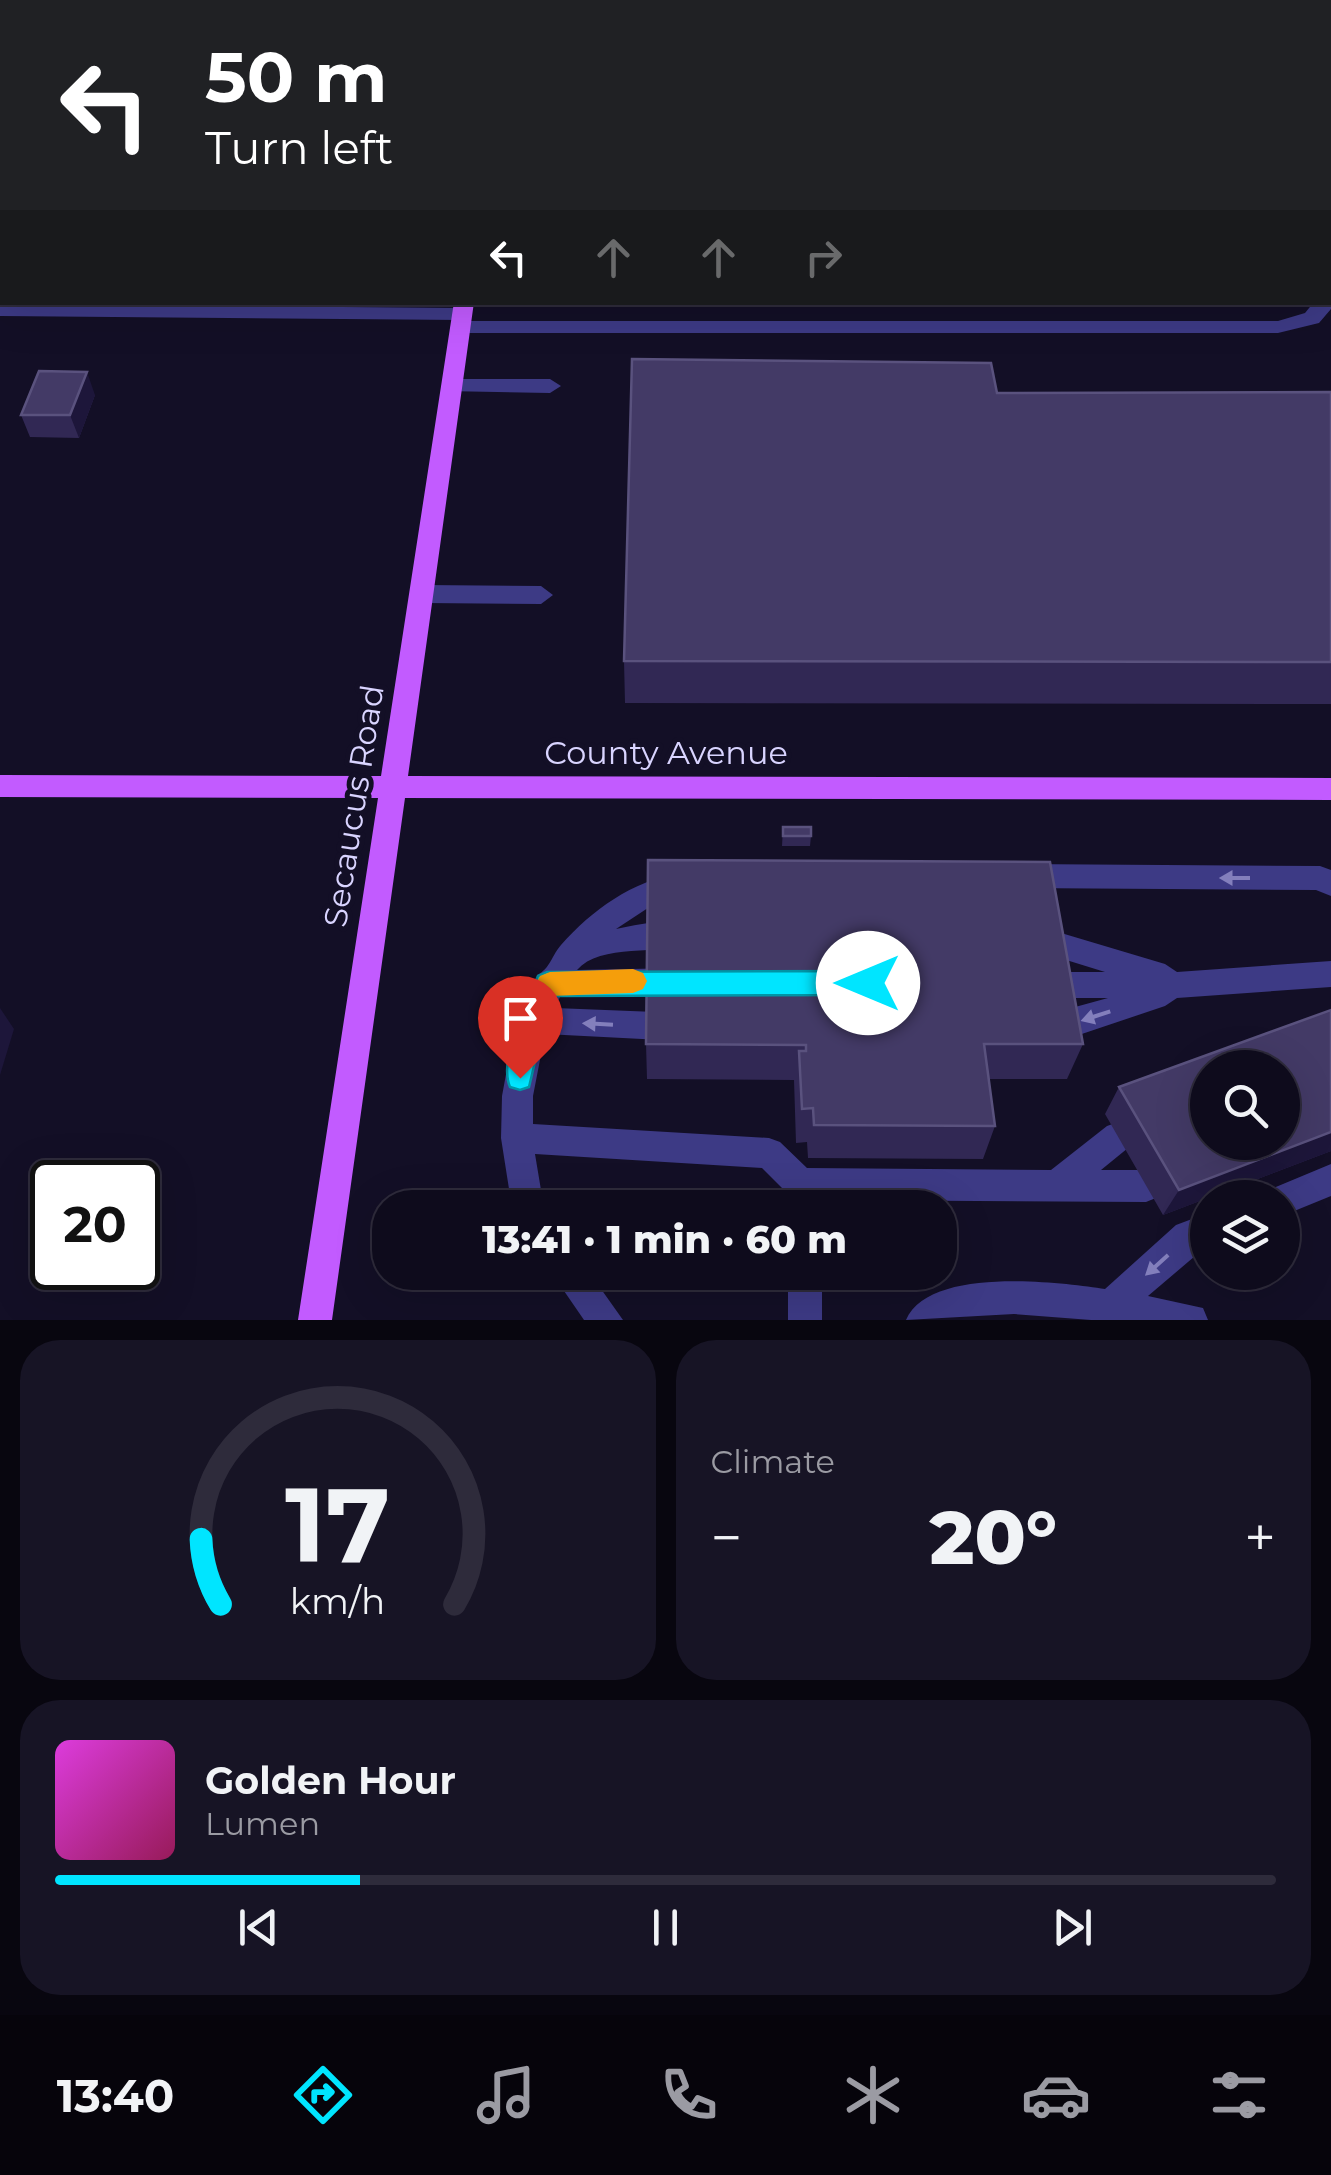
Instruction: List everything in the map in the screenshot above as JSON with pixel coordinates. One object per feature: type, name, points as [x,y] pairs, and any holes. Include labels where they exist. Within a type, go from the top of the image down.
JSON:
[{"type":"main road","name":"Secaucus Road","points":[[315,1320],[462,315]]},
{"type":"main road","name":"County Avenue","points":[[0,786],[1331,789]]},
{"type":"lane","points":[[0,310],[1278,328],[1312,318],[1323,305]]},
{"type":"lane","points":[[452,386],[550,386]]},
{"type":"lane","points":[[423,594],[541,595]]},
{"type":"lane","points":[[1000,876],[1320,878],[1331,884]]},
{"type":"lane","points":[[525,1190],[517,1138],[520,1078],[531,1020],[547,984],[573,950],[619,907],[670,886],[705,881]]},
{"type":"lane","points":[[573,950],[648,935],[707,936]]},
{"type":"lane","points":[[1004,937],[1043,937],[1188,985]]},
{"type":"lane","points":[[1012,984],[1188,985],[1331,974]]},
{"type":"lane","points":[[547,984],[705,981]]},
{"type":"lane","points":[[1019,1028],[1058,1028],[1188,985]]},
{"type":"lane","points":[[531,1020],[706,1027]]},
{"type":"lane","points":[[1058,1184],[1118,1137],[1190,1111]]},
{"type":"lane","points":[[517,1138],[769,1153],[797,1190]]},
{"type":"lane","points":[[930,1190],[1058,1184],[1146,1186],[1202,1164]]},
{"type":"lane","points":[[1300,1193],[1331,1180]]},
{"type":"lane","points":[[1110,1307],[1190,1236]]},
{"type":"lane","points":[[581,1290],[606,1320]]},
{"type":"lane","points":[[805,1290],[805,1320]]},
{"type":"lane","points":[[923,1320],[937,1308],[991,1297],[1110,1307],[1191,1320]]},
{"type":"building","points":[[632,359],[991,363],[997,393],[1331,392],[1331,662],[624,661]]},
{"type":"building","points":[[39,371],[87,372],[70,415],[21,415]]},
{"type":"building","points":[[783,827],[811,827],[811,836],[783,836]]},
{"type":"building","points":[[648,860],[1050,862],[1083,1044],[984,1044],[995,1126],[814,1125],[813,1108],[802,1109],[799,1051],[806,1051],[806,1045],[646,1044]]},
{"type":"building","points":[[1331,1010],[1331,1132],[1300,1144],[1300,1050],[1221,1050]]},
{"type":"building","points":[[1190,1061],[1190,1160],[1258,1160],[1205,1180],[1190,1180],[1190,1186],[1179,1190],[1119,1087]]},
{"type":"slow traffic","points":[[550,984],[633,981]]},
{"type":"route","points":[[520,1078],[531,1020],[547,984],[648,980],[868,983]]}]
